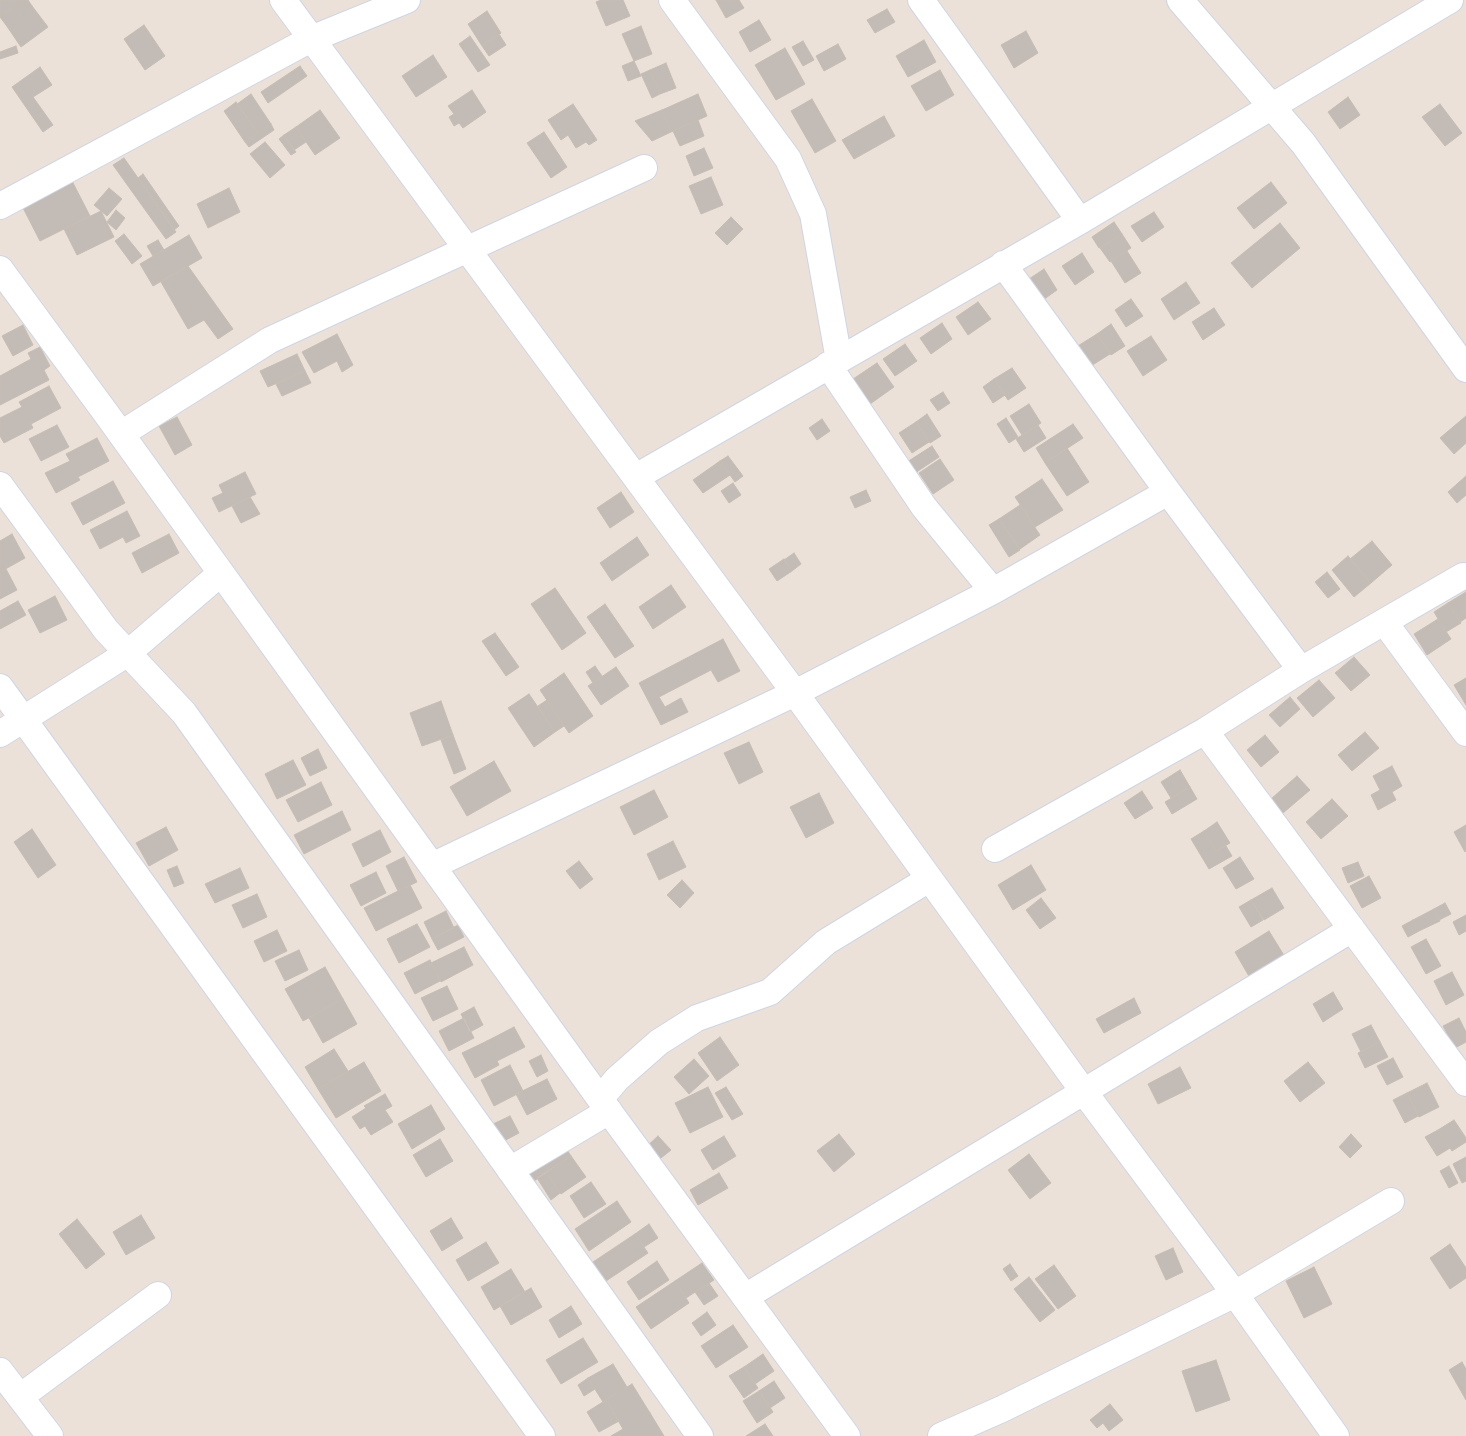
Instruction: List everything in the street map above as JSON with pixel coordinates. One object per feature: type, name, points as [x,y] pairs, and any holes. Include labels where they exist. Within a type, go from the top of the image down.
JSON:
[{"type":"street","points":[[282,0],[636,477],[1084,1092],[1235,1294],[1336,1436]]},
{"type":"street","points":[[0,206],[310,39],[407,0]]},
{"type":"street","points":[[672,0],[788,159],[813,214],[834,362],[924,507],[993,591]]},
{"type":"street","points":[[921,0],[1080,220]]},
{"type":"street","points":[[636,477],[1080,220],[1450,0]]},
{"type":"street","points":[[1192,4],[1272,107],[1303,143],[1466,369]]},
{"type":"street","points":[[121,434],[270,340],[644,168]]},
{"type":"street","points":[[1004,264],[1168,492],[1301,670]]},
{"type":"street","points":[[0,269],[222,573],[604,1105],[847,1436]]},
{"type":"street","points":[[0,485],[106,630],[184,713],[700,1436]]},
{"type":"street","points":[[432,866],[794,693],[993,591],[1168,492]]},
{"type":"street","points":[[0,734],[128,653],[222,573]]},
{"type":"street","points":[[995,849],[1205,731],[1301,670],[1385,623],[1463,576]]},
{"type":"street","points":[[1385,623],[1466,733]]},
{"type":"street","points":[[0,687],[542,1436]]},
{"type":"street","points":[[1205,731],[1466,1083]]},
{"type":"street","points":[[510,1170],[604,1105],[617,1079],[659,1042],[697,1018],[770,992],[826,942],[929,879]]},
{"type":"street","points":[[745,1298],[1352,929]]},
{"type":"street","points":[[941,1436],[1002,1409],[1235,1294],[1391,1201]]},
{"type":"street","points":[[50,1436],[8,1387],[158,1296]]},
{"type":"building","points":[[0,0],[23,0],[0,17]]},
{"type":"building","points":[[23,0],[28,0],[32,6],[6,25],[0,17]]},
{"type":"building","points":[[601,0],[623,0],[630,16],[606,26],[596,2]]},
{"type":"building","points":[[716,0],[739,0],[744,8],[726,18]]},
{"type":"building","points":[[32,6],[48,27],[21,47],[6,25]]},
{"type":"building","points":[[887,9],[895,22],[875,33],[867,20]]},
{"type":"building","points":[[487,11],[501,33],[482,46],[468,24]]},
{"type":"building","points":[[759,20],[771,40],[750,52],[739,32]]},
{"type":"building","points":[[144,25],[165,56],[145,70],[124,39]]},
{"type":"building","points":[[641,26],[652,54],[634,61],[622,34]]},
{"type":"building","points":[[1026,31],[1038,53],[1014,68],[1001,45]]},
{"type":"building","points":[[499,34],[506,45],[489,56],[482,46]]},
{"type":"building","points":[[470,36],[490,65],[478,72],[459,44]]},
{"type":"building","points":[[924,40],[936,62],[908,77],[896,56]]},
{"type":"building","points":[[803,41],[814,60],[803,66],[792,47]]},
{"type":"building","points":[[838,44],[846,59],[824,71],[816,56]]},
{"type":"building","points":[[16,46],[18,53],[0,59],[0,52]]},
{"type":"building","points":[[785,48],[805,84],[776,100],[755,65]]},
{"type":"building","points":[[433,55],[447,77],[416,97],[402,76]]},
{"type":"building","points":[[634,61],[641,76],[628,81],[622,66]]},
{"type":"building","points":[[666,63],[676,88],[660,94],[650,70]]},
{"type":"building","points":[[300,66],[307,76],[268,103],[261,92]]},
{"type":"building","points":[[40,67],[52,85],[33,97],[53,125],[43,132],[12,87]]},
{"type":"building","points":[[650,70],[660,94],[652,98],[641,74]]},
{"type":"building","points":[[940,70],[954,95],[926,111],[911,86]]},
{"type":"building","points":[[472,90],[486,112],[463,128],[459,123],[454,126],[449,117],[454,114],[448,106]]},
{"type":"building","points":[[251,94],[271,124],[258,133],[237,104]]},
{"type":"building","points":[[698,94],[707,116],[671,132],[662,110]]},
{"type":"building","points":[[1348,97],[1360,115],[1340,129],[1328,112]]},
{"type":"building","points":[[812,99],[836,141],[815,153],[791,111]]},
{"type":"building","points":[[236,102],[258,133],[245,142],[224,111]]},
{"type":"building","points":[[573,104],[597,140],[589,145],[586,142],[576,148],[568,135],[561,140],[548,120]]},
{"type":"building","points":[[1440,104],[1462,133],[1445,146],[1422,117]]},
{"type":"building","points":[[320,110],[340,138],[315,155],[296,127]]},
{"type":"building","points":[[662,110],[671,132],[652,141],[635,121]]},
{"type":"building","points":[[884,116],[895,136],[854,159],[842,140]]},
{"type":"building","points":[[698,120],[704,136],[680,146],[673,131]]},
{"type":"building","points":[[271,124],[274,130],[249,147],[245,142]]},
{"type":"building","points":[[296,127],[306,142],[294,150],[284,135]]},
{"type":"building","points":[[544,132],[567,167],[551,178],[527,143]]},
{"type":"building","points":[[284,135],[296,152],[291,155],[279,139]]},
{"type":"building","points":[[265,142],[285,165],[270,178],[250,154]]},
{"type":"building","points":[[704,148],[713,168],[694,176],[686,156]]},
{"type":"building","points":[[124,158],[176,232],[166,239],[113,165]]},
{"type":"building","points":[[143,174],[179,226],[174,230],[138,178]]},
{"type":"building","points":[[711,177],[723,205],[701,214],[689,186]]},
{"type":"building","points":[[71,179],[90,216],[40,241],[21,204]]},
{"type":"building","points":[[1271,182],[1287,203],[1254,229],[1237,208]]},
{"type":"building","points":[[109,188],[122,199],[107,216],[94,205]]},
{"type":"building","points":[[229,188],[240,212],[208,228],[197,204]]},
{"type":"building","points":[[116,210],[125,218],[116,230],[107,222]]},
{"type":"building","points":[[101,211],[114,237],[77,255],[64,229]]},
{"type":"building","points":[[1154,212],[1164,227],[1142,242],[1131,226]]},
{"type":"building","points":[[731,217],[743,229],[727,245],[715,233]]},
{"type":"building","points":[[1114,222],[1122,234],[1099,248],[1092,237]]},
{"type":"building","points":[[1280,223],[1300,248],[1252,288],[1231,263]]},
{"type":"building","points":[[124,234],[142,256],[132,264],[115,241]]},
{"type":"building","points":[[1122,234],[1131,248],[1110,262],[1100,248]]},
{"type":"building","points":[[189,235],[202,258],[153,286],[140,264]]},
{"type":"building","points":[[158,240],[164,250],[153,256],[147,246]]},
{"type":"building","points":[[1127,251],[1141,273],[1125,283],[1111,261]]},
{"type":"building","points":[[1082,253],[1094,272],[1075,285],[1062,266]]},
{"type":"building","points":[[188,266],[233,329],[218,339],[204,320],[188,329],[161,282]]},
{"type":"building","points":[[1044,269],[1057,290],[1040,302],[1026,281]]},
{"type":"building","points":[[1186,282],[1200,303],[1183,314],[1170,293]]},
{"type":"building","points":[[1170,293],[1183,314],[1174,320],[1161,299]]},
{"type":"building","points":[[1131,299],[1143,316],[1126,327],[1115,310]]},
{"type":"building","points":[[978,302],[991,319],[968,335],[956,317]]},
{"type":"building","points":[[1214,308],[1225,325],[1203,340],[1192,322]]},
{"type":"building","points":[[942,323],[952,339],[931,354],[920,338]]},
{"type":"building","points":[[1111,324],[1125,346],[1111,355],[1097,334]]},
{"type":"building","points":[[23,325],[33,345],[13,356],[2,336]]},
{"type":"building","points":[[337,334],[353,365],[342,372],[337,361],[314,373],[302,352]]},
{"type":"building","points":[[1097,334],[1110,354],[1086,369],[1073,349]]},
{"type":"building","points":[[1151,336],[1167,360],[1143,376],[1127,351]]},
{"type":"building","points":[[905,344],[917,361],[895,376],[883,359]]},
{"type":"building","points":[[40,347],[50,366],[44,370],[49,380],[0,405],[0,376],[31,359],[28,353]]},
{"type":"building","points":[[297,354],[305,371],[268,387],[260,371]]},
{"type":"building","points":[[877,363],[894,387],[870,404],[853,379]]},
{"type":"building","points":[[1012,368],[1026,388],[1008,400],[994,379]]},
{"type":"building","points":[[305,371],[311,383],[282,396],[276,384]]},
{"type":"building","points":[[994,379],[1005,395],[993,403],[983,387]]},
{"type":"building","points":[[49,386],[61,408],[31,424],[33,428],[4,443],[0,436],[0,418],[22,407],[19,402]]},
{"type":"building","points":[[943,392],[950,403],[938,411],[930,400]]},
{"type":"building","points":[[1029,404],[1041,423],[1022,435],[1010,416]]},
{"type":"building","points":[[927,414],[941,436],[930,443],[916,422]]},
{"type":"building","points":[[1466,416],[1466,443],[1454,454],[1440,438]]},
{"type":"building","points":[[177,417],[192,445],[175,455],[159,426]]},
{"type":"building","points":[[1006,418],[1018,437],[1009,443],[997,424]]},
{"type":"building","points":[[822,419],[830,431],[817,440],[809,428]]},
{"type":"building","points":[[916,422],[929,442],[912,453],[899,433]]},
{"type":"building","points":[[1073,424],[1083,438],[1045,463],[1036,448]]},
{"type":"building","points":[[57,425],[69,447],[41,461],[29,439]]},
{"type":"building","points":[[1038,425],[1046,438],[1024,452],[1016,439]]},
{"type":"building","points":[[97,438],[109,461],[78,477],[80,480],[56,493],[45,473],[70,461],[66,454]]},
{"type":"building","points":[[932,446],[939,457],[915,473],[907,462]]},
{"type":"building","points":[[1067,448],[1089,482],[1067,496],[1045,463]]},
{"type":"building","points":[[728,456],[743,476],[735,482],[720,461]]},
{"type":"building","points":[[940,459],[954,480],[933,494],[919,473]]},
{"type":"building","points":[[720,461],[730,475],[703,493],[693,480]]},
{"type":"building","points":[[245,472],[256,494],[219,512],[212,498],[223,493],[219,485]]},
{"type":"building","points":[[1466,476],[1466,495],[1457,503],[1448,492]]},
{"type":"building","points":[[1042,479],[1063,510],[1035,527],[1015,497]]},
{"type":"building","points":[[113,481],[125,503],[83,525],[71,503]]},
{"type":"building","points":[[733,483],[741,495],[729,503],[721,491]]},
{"type":"building","points":[[866,490],[871,501],[855,508],[850,497]]},
{"type":"building","points":[[621,492],[634,512],[610,528],[597,508]]},
{"type":"building","points":[[250,497],[260,514],[241,523],[232,506]]},
{"type":"building","points":[[1020,505],[1040,535],[1020,549],[999,519]]},
{"type":"building","points":[[127,511],[140,536],[126,543],[123,537],[100,549],[90,530]]},
{"type":"building","points":[[999,519],[1020,550],[1009,557],[989,525]]},
{"type":"building","points":[[12,534],[25,558],[0,572],[0,541]]},
{"type":"building","points":[[169,534],[179,553],[142,573],[132,553]]},
{"type":"building","points":[[637,537],[649,555],[612,581],[600,563]]},
{"type":"building","points":[[1372,541],[1392,565],[1371,583],[1350,559]]},
{"type":"building","points":[[794,553],[801,564],[792,571],[784,560]]},
{"type":"building","points":[[1348,556],[1371,583],[1354,597],[1332,570]]},
{"type":"building","points":[[784,559],[792,571],[777,581],[769,569]]},
{"type":"building","points":[[6,569],[17,590],[0,599],[0,572]]},
{"type":"building","points":[[1327,572],[1340,589],[1328,598],[1315,582]]},
{"type":"building","points":[[671,585],[686,607],[653,629],[639,607]]},
{"type":"building","points":[[555,588],[586,633],[562,650],[531,604]]},
{"type":"building","points":[[1466,592],[1466,618],[1460,622],[1448,603]]},
{"type":"building","points":[[55,596],[67,620],[40,633],[28,610]]},
{"type":"building","points":[[18,601],[26,615],[0,629],[0,611]]},
{"type":"building","points":[[1448,603],[1461,623],[1446,632],[1434,612]]},
{"type":"building","points":[[605,604],[634,646],[615,658],[587,617]]},
{"type":"building","points":[[1438,619],[1451,639],[1427,655],[1414,634]]},
{"type":"building","points":[[495,633],[519,667],[506,676],[482,641]]},
{"type":"building","points":[[723,639],[740,671],[718,682],[711,670],[659,697],[665,707],[681,698],[688,712],[661,725],[639,683]]},
{"type":"building","points":[[1354,657],[1370,675],[1351,691],[1335,673]]},
{"type":"building","points":[[595,666],[602,676],[593,683],[586,672]]},
{"type":"building","points":[[616,667],[629,686],[601,705],[588,686]]},
{"type":"building","points":[[564,673],[593,716],[569,733],[540,690]]},
{"type":"building","points":[[1466,678],[1466,705],[1454,685]]},
{"type":"building","points":[[1319,680],[1335,698],[1313,717],[1297,698]]},
{"type":"building","points":[[529,694],[555,732],[534,747],[508,708]]},
{"type":"building","points":[[1290,697],[1300,709],[1280,727],[1269,715]]},
{"type":"building","points":[[547,700],[564,726],[555,732],[538,706]]},
{"type":"building","points":[[441,701],[453,735],[422,746],[410,713]]},
{"type":"building","points":[[1365,732],[1379,748],[1352,771],[1338,755]]},
{"type":"building","points":[[453,735],[466,769],[454,774],[441,740]]},
{"type":"building","points":[[1265,735],[1279,752],[1261,767],[1247,750]]},
{"type":"building","points":[[749,742],[763,772],[739,784],[724,753]]},
{"type":"building","points":[[318,749],[327,768],[310,776],[301,758]]},
{"type":"building","points":[[293,760],[306,785],[277,799],[265,774]]},
{"type":"building","points":[[494,761],[511,791],[467,816],[450,787]]},
{"type":"building","points":[[1392,766],[1402,786],[1392,792],[1396,800],[1378,810],[1371,795],[1380,790],[1373,776]]},
{"type":"building","points":[[1180,770],[1190,787],[1171,798],[1161,782]]},
{"type":"building","points":[[1297,776],[1310,790],[1283,813],[1271,799]]},
{"type":"building","points":[[321,782],[332,805],[298,822],[286,800]]},
{"type":"building","points":[[1190,787],[1197,799],[1172,814],[1165,802]]},
{"type":"building","points":[[654,790],[668,817],[634,835],[620,807]]},
{"type":"building","points":[[1142,791],[1153,808],[1135,819],[1124,803]]},
{"type":"building","points":[[819,793],[834,823],[806,838],[790,807]]},
{"type":"building","points":[[1332,799],[1348,816],[1321,839],[1306,822]]},
{"type":"building","points":[[342,811],[351,830],[304,854],[294,835]]},
{"type":"building","points":[[1217,822],[1230,843],[1216,851],[1204,831]]},
{"type":"building","points":[[1466,825],[1466,851],[1465,852],[1454,832]]},
{"type":"building","points":[[166,827],[178,850],[149,866],[136,843]]},
{"type":"building","points":[[32,829],[56,865],[38,878],[14,842]]},
{"type":"building","points":[[380,830],[391,852],[363,867],[352,844]]},
{"type":"building","points":[[1204,831],[1216,851],[1226,846],[1232,856],[1209,869],[1191,839]]},
{"type":"building","points":[[673,841],[686,867],[659,880],[647,854]]},
{"type":"building","points":[[404,857],[417,882],[398,891],[386,866]]},
{"type":"building","points":[[1240,857],[1254,879],[1236,889],[1223,868]]},
{"type":"building","points":[[579,861],[593,879],[580,889],[566,871]]},
{"type":"building","points":[[1358,862],[1364,876],[1348,883],[1342,868]]},
{"type":"building","points":[[1031,865],[1046,890],[1013,910],[998,885]]},
{"type":"building","points":[[177,866],[184,883],[174,887],[167,870]]},
{"type":"building","points":[[240,868],[249,888],[215,903],[205,884]]},
{"type":"building","points":[[376,872],[386,893],[361,906],[350,885]]},
{"type":"building","points":[[1369,876],[1381,898],[1362,908],[1350,886]]},
{"type":"building","points":[[682,880],[694,893],[680,908],[667,895]]},
{"type":"building","points":[[410,885],[422,908],[376,931],[364,908]]},
{"type":"building","points":[[1272,888],[1284,908],[1264,920],[1251,900]]},
{"type":"building","points":[[257,894],[267,917],[243,928],[232,905]]},
{"type":"building","points":[[1041,898],[1056,918],[1040,929],[1026,910]]},
{"type":"building","points":[[1251,900],[1263,920],[1251,927],[1239,907]]},
{"type":"building","points":[[1445,903],[1451,914],[1439,920],[1434,909]]},
{"type":"building","points":[[1434,909],[1440,921],[1419,931],[1413,920]]},
{"type":"building","points":[[446,911],[454,928],[432,939],[424,922]]},
{"type":"building","points":[[1466,915],[1466,931],[1459,935],[1453,922]]},
{"type":"building","points":[[1413,920],[1419,931],[1408,937],[1402,926]]},
{"type":"building","points":[[417,924],[430,947],[399,963],[387,939]]},
{"type":"building","points":[[458,925],[464,937],[438,950],[432,939]]},
{"type":"building","points":[[277,930],[287,951],[264,962],[254,941]]},
{"type":"building","points":[[1269,931],[1285,957],[1250,978],[1235,952]]},
{"type":"building","points":[[1426,939],[1441,966],[1426,974],[1411,947]]},
{"type":"building","points":[[464,947],[473,965],[441,982],[431,963]]},
{"type":"building","points":[[299,950],[308,970],[285,981],[275,961]]},
{"type":"building","points":[[430,960],[440,981],[415,994],[404,973]]},
{"type":"building","points":[[325,967],[343,999],[303,1021],[285,989]]},
{"type":"building","points":[[1452,972],[1464,995],[1446,1005],[1434,981]]},
{"type":"building","points":[[447,986],[458,1009],[433,1021],[421,998]]},
{"type":"building","points":[[1333,992],[1343,1009],[1323,1022],[1313,1004]]},
{"type":"building","points":[[1134,998],[1141,1013],[1104,1033],[1096,1019]]},
{"type":"building","points":[[343,999],[357,1024],[323,1043],[309,1018]]},
{"type":"building","points":[[474,1007],[483,1025],[470,1032],[461,1014]]},
{"type":"building","points":[[464,1018],[474,1038],[449,1051],[439,1031]]},
{"type":"building","points":[[1459,1018],[1466,1032],[1466,1042],[1455,1048],[1443,1026]]},
{"type":"building","points":[[1371,1025],[1380,1042],[1361,1052],[1352,1034]]},
{"type":"building","points":[[514,1027],[525,1047],[497,1061],[487,1041]]},
{"type":"building","points":[[720,1037],[739,1065],[717,1081],[698,1053]]},
{"type":"building","points":[[487,1041],[499,1065],[475,1078],[462,1053]]},
{"type":"building","points":[[1380,1042],[1388,1057],[1365,1068],[1358,1053]]},
{"type":"building","points":[[334,1049],[348,1071],[318,1089],[305,1067]]},
{"type":"building","points":[[541,1055],[548,1071],[537,1077],[529,1061]]},
{"type":"building","points":[[1393,1058],[1403,1077],[1387,1085],[1377,1066]]},
{"type":"building","points":[[694,1059],[709,1076],[689,1094],[674,1077]]},
{"type":"building","points":[[364,1062],[381,1091],[336,1118],[318,1089]]},
{"type":"building","points":[[1308,1062],[1325,1083],[1300,1102],[1284,1081]]},
{"type":"building","points":[[510,1065],[523,1091],[494,1106],[481,1080]]},
{"type":"building","points":[[1180,1067],[1191,1088],[1158,1104],[1148,1084]]},
{"type":"building","points":[[547,1079],[557,1099],[527,1115],[516,1094]]},
{"type":"building","points":[[1427,1083],[1439,1107],[1419,1117],[1407,1093]]},
{"type":"building","points":[[708,1087],[723,1117],[690,1133],[675,1103]]},
{"type":"building","points":[[726,1087],[743,1114],[732,1120],[715,1093]]},
{"type":"building","points":[[1407,1093],[1418,1116],[1405,1123],[1393,1100]]},
{"type":"building","points":[[385,1094],[392,1106],[385,1110],[393,1122],[371,1135],[365,1126],[360,1129],[352,1117],[366,1108],[364,1106]]},
{"type":"building","points":[[431,1105],[445,1129],[412,1149],[398,1124]]},
{"type":"building","points":[[510,1116],[519,1133],[500,1143],[491,1125]]},
{"type":"building","points":[[1454,1120],[1466,1138],[1466,1142],[1452,1151],[1438,1130]]},
{"type":"building","points":[[1438,1130],[1450,1148],[1437,1156],[1425,1137]]},
{"type":"building","points":[[839,1134],[855,1154],[834,1172],[817,1151]]},
{"type":"building","points":[[1351,1134],[1362,1146],[1350,1158],[1339,1147]]},
{"type":"building","points":[[658,1136],[671,1150],[656,1162],[645,1148]]},
{"type":"building","points":[[724,1136],[736,1156],[713,1170],[701,1150]]},
{"type":"building","points":[[440,1139],[453,1161],[426,1177],[413,1155]]},
{"type":"building","points":[[565,1147],[571,1156],[534,1181],[528,1172]]},
{"type":"building","points":[[1029,1154],[1051,1183],[1030,1199],[1008,1170]]},
{"type":"building","points":[[571,1156],[586,1177],[561,1194],[546,1172]]},
{"type":"building","points":[[1466,1157],[1466,1181],[1462,1183],[1453,1164]]},
{"type":"building","points":[[1449,1166],[1458,1183],[1449,1188],[1440,1171]]},
{"type":"building","points":[[546,1172],[560,1193],[551,1200],[537,1178]]},
{"type":"building","points":[[719,1173],[728,1188],[698,1205],[690,1190]]},
{"type":"building","points":[[591,1182],[606,1204],[584,1218],[570,1196]]},
{"type":"building","points":[[617,1201],[631,1222],[589,1251],[575,1229]]},
{"type":"building","points":[[141,1215],[155,1238],[126,1255],[113,1232]]},
{"type":"building","points":[[451,1218],[463,1238],[442,1251],[430,1231]]},
{"type":"building","points":[[77,1219],[105,1254],[86,1269],[59,1234]]},
{"type":"building","points":[[649,1224],[658,1238],[644,1247],[635,1234]]},
{"type":"building","points":[[635,1234],[648,1253],[606,1281],[593,1262]]},
{"type":"building","points":[[486,1242],[499,1263],[468,1281],[456,1260]]},
{"type":"building","points":[[1450,1244],[1466,1268],[1466,1278],[1450,1289],[1430,1258]]},
{"type":"building","points":[[1173,1248],[1183,1272],[1166,1280],[1155,1256]]},
{"type":"building","points":[[657,1261],[669,1280],[639,1300],[627,1282]]},
{"type":"building","points":[[702,1263],[714,1280],[686,1298],[675,1281]]},
{"type":"building","points":[[1010,1264],[1018,1276],[1011,1281],[1003,1269]]},
{"type":"building","points":[[1054,1265],[1076,1296],[1058,1309],[1035,1279]]},
{"type":"building","points":[[1314,1267],[1332,1304],[1304,1318],[1286,1281]]},
{"type":"building","points":[[511,1269],[525,1292],[494,1310],[481,1287]]},
{"type":"building","points":[[1029,1277],[1055,1310],[1040,1322],[1014,1289]]},
{"type":"building","points":[[675,1281],[689,1303],[651,1329],[636,1307]]},
{"type":"building","points":[[709,1283],[718,1296],[704,1305],[695,1292]]},
{"type":"building","points":[[531,1288],[542,1307],[511,1325],[500,1306]]},
{"type":"building","points":[[571,1306],[582,1324],[559,1338],[549,1320]]},
{"type":"building","points":[[707,1312],[716,1325],[701,1336],[692,1323]]},
{"type":"building","points":[[733,1325],[748,1347],[716,1368],[701,1346]]},
{"type":"building","points":[[583,1338],[598,1362],[561,1384],[546,1360]]},
{"type":"building","points":[[763,1354],[774,1371],[755,1384],[744,1367]]},
{"type":"building","points":[[1216,1360],[1230,1400],[1196,1412],[1182,1371]]},
{"type":"building","points":[[1462,1362],[1466,1369],[1466,1400],[1449,1370]]},
{"type":"building","points":[[613,1364],[627,1387],[603,1402],[588,1378]]},
{"type":"building","points":[[744,1367],[758,1388],[744,1398],[729,1376]]},
{"type":"building","points":[[588,1378],[595,1389],[584,1396],[578,1385]]},
{"type":"building","points":[[774,1381],[785,1398],[770,1408],[759,1391]]},
{"type":"building","points":[[632,1384],[650,1413],[623,1429],[606,1400]]},
{"type":"building","points":[[759,1391],[773,1412],[757,1423],[743,1401]]},
{"type":"building","points":[[606,1400],[619,1421],[599,1432],[587,1412]]},
{"type":"building","points":[[1110,1404],[1123,1420],[1109,1431],[1103,1423],[1097,1428],[1090,1420]]},
{"type":"building","points":[[650,1413],[664,1436],[611,1436],[623,1429]]},
{"type":"building","points":[[765,1424],[773,1436],[746,1436]]}]
